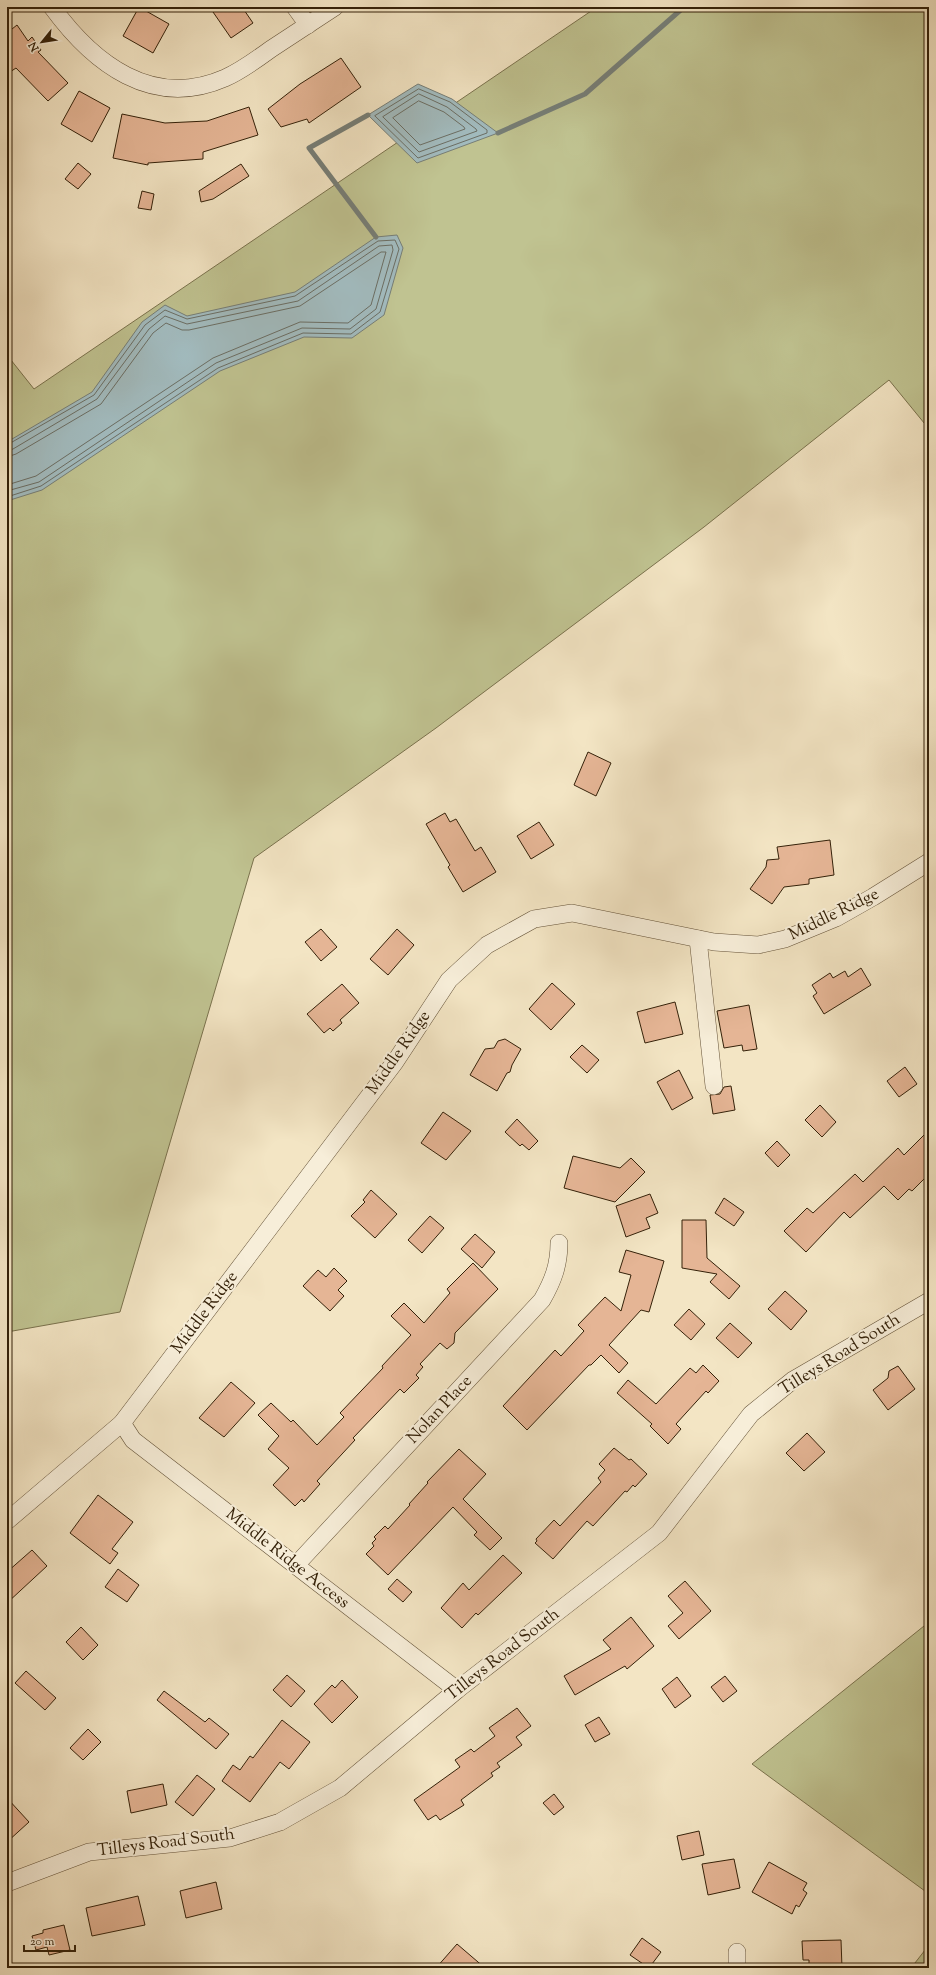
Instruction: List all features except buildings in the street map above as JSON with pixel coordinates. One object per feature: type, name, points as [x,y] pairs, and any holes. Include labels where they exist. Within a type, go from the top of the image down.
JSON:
[{"type":"street","points":[[52,7],[67,28],[89,51],[112,68],[134,80],[158,86],[180,89],[202,86],[224,78],[244,68],[335,7]]},
{"type":"street","points":[[295,7],[308,25]]},
{"type":"street","name":"Middle Ridge","points":[[7,1521],[122,1423],[395,1062],[449,980],[487,945],[534,919],[572,913],[698,939],[745,946],[758,945],[785,939],[819,926],[854,908],[929,862]]},
{"type":"street","points":[[698,939],[714,1086]]},
{"type":"street","name":"Nolan Place","points":[[296,1565],[542,1300],[553,1280],[557,1268],[560,1243]]},
{"type":"street","name":"Tilleys Road South","points":[[7,1883],[89,1852],[230,1838],[280,1822],[340,1788],[457,1690],[659,1533],[751,1414],[787,1385],[929,1300]]},
{"type":"street","name":"Middle Ridge Access","points":[[122,1423],[133,1440],[457,1690]]},
{"type":"green space","points":[[597,7],[929,7],[929,429],[889,380],[704,527],[436,728],[254,858],[120,1312],[7,1332],[7,355],[34,389]]},
{"type":"green space","points":[[929,1622],[929,1894],[752,1764]]},
{"type":"green space","points":[[929,1945],[929,1968],[911,1968]]},
{"type":"water","points":[[418,84],[452,99],[498,133],[417,163],[368,115]]},
{"type":"water","points":[[397,235],[403,248],[384,315],[352,338],[304,337],[220,371],[42,490],[7,501],[7,442],[92,392],[142,322],[165,305],[187,316],[295,292],[376,237]]},
{"type":"waterway","points":[[498,133],[585,94],[684,7]]},
{"type":"waterway","points":[[368,115],[309,148],[376,237]]}]
